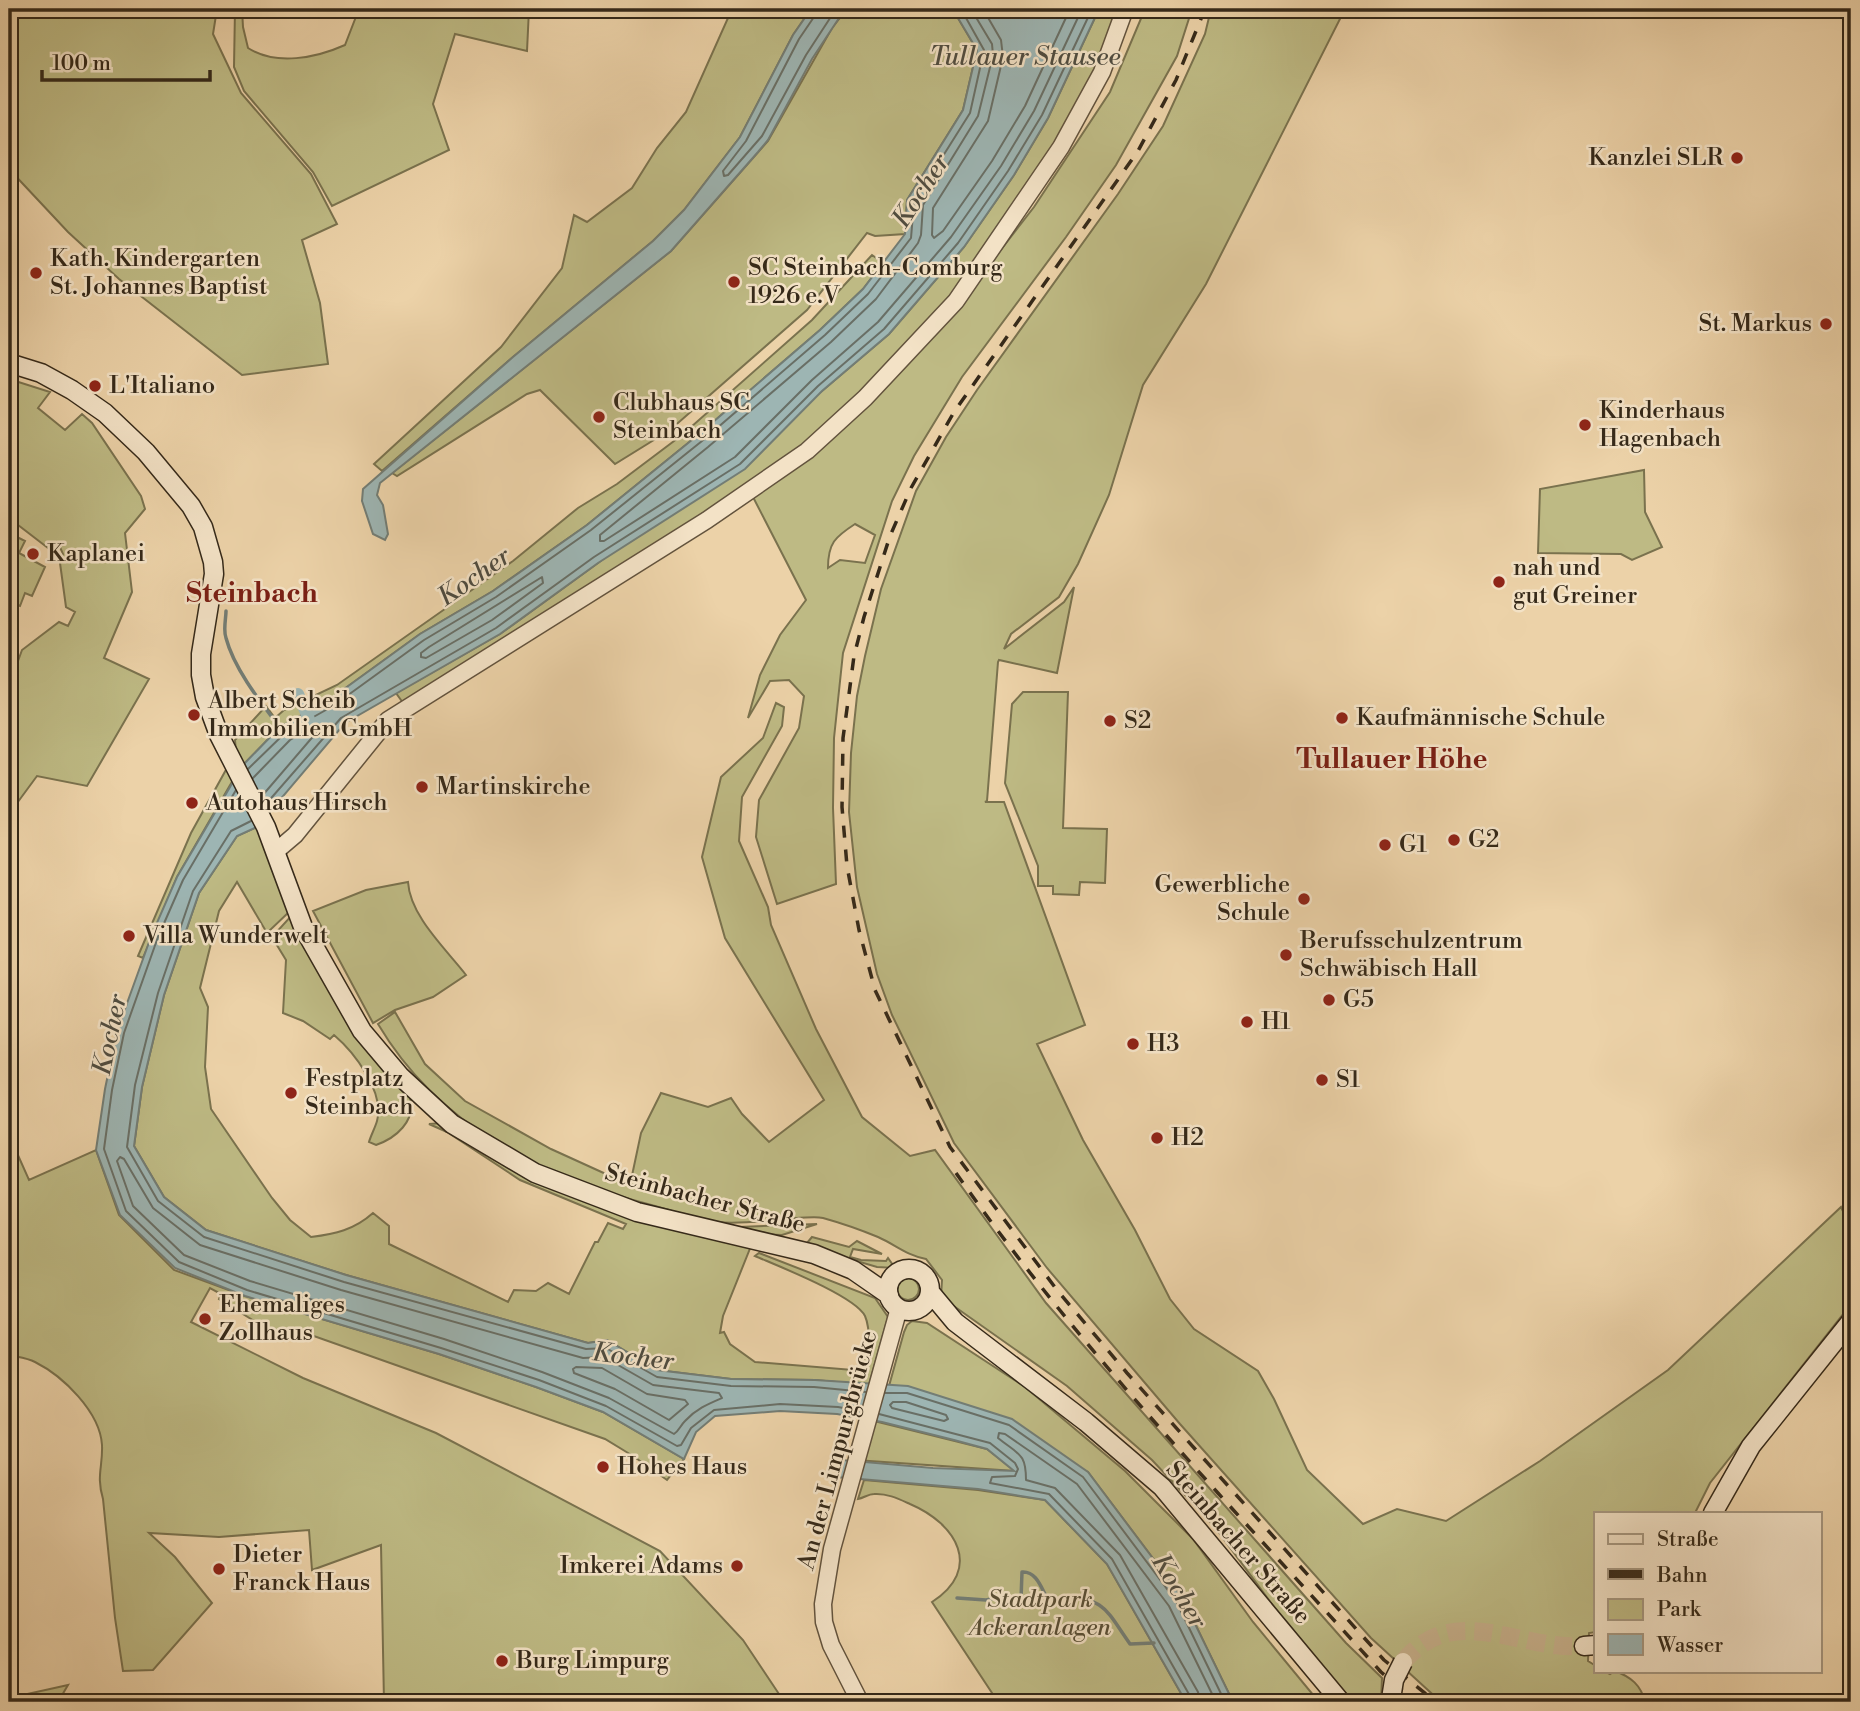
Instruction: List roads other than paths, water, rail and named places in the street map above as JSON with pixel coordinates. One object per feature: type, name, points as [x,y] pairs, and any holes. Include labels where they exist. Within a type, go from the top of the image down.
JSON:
[{"type":"main road","name":"Steinbacher Straße","points":[[9,363],[53,379],[105,413],[146,452],[191,506],[203,527],[214,574],[201,654],[201,676],[210,710],[266,828],[303,927],[362,1031],[400,1076],[452,1124],[535,1173],[637,1212],[814,1254],[853,1270],[901,1304],[955,1322]]},
{"type":"main road","points":[[905,1269],[918,1271],[927,1279],[930,1292],[924,1304],[901,1304],[889,1284],[895,1274],[905,1269]]},
{"type":"main road","name":"Steinbacher Straße","points":[[853,1270],[895,1274]]},
{"type":"main road","name":"Steinbacher Straße","points":[[930,1292],[955,1322],[1086,1422],[1162,1487],[1341,1702]]},
{"type":"main road","points":[[1714,1512],[1751,1446],[1851,1321]]},
{"type":"main road","points":[[1391,1700],[1394,1680],[1403,1662]]},
{"type":"street","points":[[275,852],[295,835],[388,720],[658,552],[796,458],[865,398],[956,301],[1061,148],[1102,72],[1125,9]]},
{"type":"street","name":"An der Limpurgbrücke","points":[[860,1702],[831,1645],[824,1622],[823,1604],[827,1569],[901,1304]]},
{"type":"water","points":[[811,9],[845,9],[812,59],[768,140],[758,152],[671,251],[380,483],[377,495],[383,505],[388,534],[385,540],[373,534],[362,501],[363,489],[513,357],[653,241],[684,210],[740,137],[793,35]]},
{"type":"water","points":[[946,9],[1099,9],[1048,118],[1014,175],[964,247],[889,334],[822,391],[745,469],[598,563],[500,634],[345,723],[257,827],[237,836],[199,893],[164,995],[142,1087],[134,1146],[164,1197],[206,1230],[346,1275],[588,1343],[607,1340],[657,1370],[731,1379],[815,1380],[908,1386],[1012,1419],[1088,1472],[1182,1597],[1233,1702],[1186,1702],[1107,1564],[1045,1500],[978,1489],[836,1477],[842,1460],[933,1468],[1014,1471],[987,1449],[882,1422],[837,1414],[780,1411],[715,1416],[696,1432],[684,1459],[603,1412],[439,1354],[245,1296],[175,1268],[120,1215],[96,1150],[117,1031],[152,934],[177,877],[243,765],[280,727],[329,700],[420,634],[493,591],[587,525],[698,435],[820,330],[863,289],[905,234],[907,200],[963,110],[977,50],[955,13]]},
{"type":"waterway","points":[[226,611],[225,635],[235,662],[281,729]]},
{"type":"waterway","points":[[298,694],[311,724]]},
{"type":"waterway","points":[[957,1598],[986,1600],[1001,1597],[1010,1602],[1021,1599],[1022,1572],[1027,1572],[1034,1577],[1047,1598],[1052,1599]]},
{"type":"waterway","points":[[1062,1596],[1088,1600],[1104,1608],[1130,1644],[1154,1643]]},
{"type":"tunnel","points":[[1403,1662],[1423,1644],[1444,1634],[1466,1631],[1560,1646],[1584,1646]]},
{"type":"railway","points":[[1205,9],[1176,80],[1138,151],[954,412],[911,488],[890,536],[854,656],[843,738],[842,807],[847,866],[859,930],[875,990],[950,1147],[1057,1290],[1127,1373],[1384,1660],[1436,1702]]},
{"type":"railway","points":[[956,1173],[1004,1239],[1107,1367],[1381,1672],[1416,1702]]},
{"type":"place","name":"Kanzlei SLR","points":[[1737,158]]},
{"type":"place","name":"Kath. Kindergarten St. Johannes Baptist","points":[[36,273]]},
{"type":"place","name":"SC Steinbach-Comburg 1926 e.V","points":[[734,282]]},
{"type":"place","name":"St. Markus","points":[[1826,324]]},
{"type":"place","name":"L'Italiano","points":[[95,386]]},
{"type":"place","name":"Clubhaus SC Steinbach","points":[[599,417]]},
{"type":"place","name":"Kinderhaus Hagenbach","points":[[1585,425]]},
{"type":"place","name":"Kaplanei","points":[[33,554]]},
{"type":"place","name":"nah und gut Greiner","points":[[1499,582]]},
{"type":"place","name":"Albert Scheib Immobilien GmbH","points":[[194,715]]},
{"type":"place","name":"Kaufmännische Schule","points":[[1342,718]]},
{"type":"place","name":"S2","points":[[1110,721]]},
{"type":"place","name":"Martinskirche","points":[[422,787]]},
{"type":"place","name":"Autohaus Hirsch","points":[[192,803]]},
{"type":"place","name":"G2","points":[[1454,840]]},
{"type":"place","name":"G1","points":[[1385,845]]},
{"type":"place","name":"Gewerbliche Schule","points":[[1304,899]]},
{"type":"place","name":"Villa Wunderwelt","points":[[129,936]]},
{"type":"place","name":"Berufsschulzentrum Schwäbisch Hall","points":[[1286,955]]},
{"type":"place","name":"G5","points":[[1329,1000]]},
{"type":"place","name":"H1","points":[[1247,1022]]},
{"type":"place","name":"H3","points":[[1133,1044]]},
{"type":"place","name":"S1","points":[[1322,1080]]},
{"type":"place","name":"Festplatz Steinbach","points":[[291,1093]]},
{"type":"place","name":"H2","points":[[1157,1138]]},
{"type":"place","name":"Ehemaliges Zollhaus","points":[[205,1319]]},
{"type":"place","name":"Hohes Haus","points":[[603,1467]]},
{"type":"place","name":"Imkerei Adams","points":[[737,1566]]},
{"type":"place","name":"Dieter Franck Haus","points":[[219,1569]]},
{"type":"place","name":"Burg Limpurg","points":[[502,1661]]},
{"type":"district","name":"Steinbach","points":[[252,593]]},
{"type":"district","name":"Tullauer Höhe","points":[[1392,759]]},
{"type":"water label","name":"Tullauer Stausee","points":[[1025,57]]},
{"type":"water label","name":"Kocher","points":[[921,191]]},
{"type":"water label","name":"Kocher","points":[[474,577]]},
{"type":"water label","name":"Kocher","points":[[110,1035]]},
{"type":"water label","name":"Kocher","points":[[633,1357]]},
{"type":"water label","name":"Kocher","points":[[1179,1591]]},
{"type":"park label","name":"Stadtpark Ackeranlagen","points":[[1040,1614]]}]
